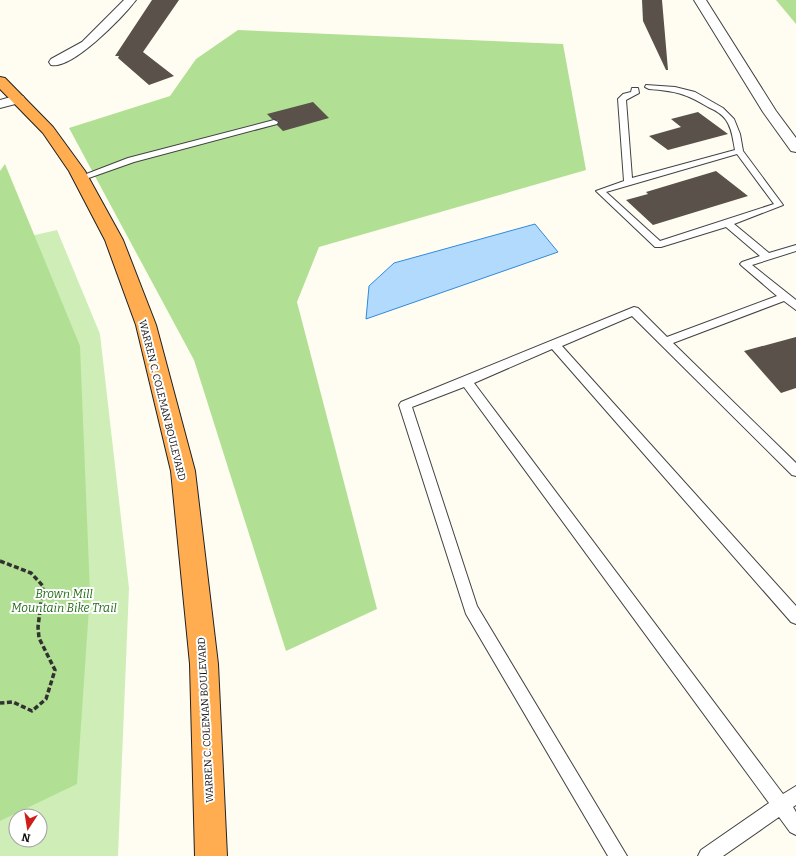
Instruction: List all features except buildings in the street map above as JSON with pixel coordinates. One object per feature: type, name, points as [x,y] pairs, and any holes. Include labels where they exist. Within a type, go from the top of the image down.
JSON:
[{"type":"highway","name":"WARREN C. COLEMAN BOULEVARD","points":[[0,81],[9,102],[48,130],[80,178],[114,240],[146,325],[183,471],[204,664],[211,856]]},
{"type":"street","points":[[54,62],[86,45],[130,0]]},
{"type":"street","points":[[700,0],[770,112],[796,148]]},
{"type":"lane","points":[[652,88],[659,86],[692,94],[720,110],[730,119],[736,134],[739,151],[779,205],[658,245],[600,191],[739,151]]},
{"type":"lane","points":[[628,182],[622,100],[626,96],[637,92]]},
{"type":"lane","points":[[80,178],[131,160],[274,122]]},
{"type":"lane","points":[[727,223],[767,257]]},
{"type":"lane","points":[[796,248],[745,264],[796,306]]},
{"type":"lane","points":[[665,342],[796,294]]},
{"type":"lane","points":[[618,856],[471,609],[405,405],[634,311],[796,471]]},
{"type":"lane","points":[[554,344],[796,617]]},
{"type":"lane","points":[[466,381],[796,826]]},
{"type":"lane","points":[[707,856],[796,795]]},
{"type":"path","points":[[0,561],[31,573],[44,586],[38,627],[39,638],[54,670],[46,699],[32,711],[12,702],[0,703]]},
{"type":"green space","points":[[776,0],[796,0],[796,24]]},
{"type":"green space","points":[[238,30],[563,44],[586,170],[319,247],[297,302],[377,609],[286,651],[194,360],[69,128],[170,96],[196,59]]},
{"type":"green space","name":"Brown Mill Mountain Bike Trail","points":[[5,164],[80,346],[90,593],[77,784],[27,808],[8,808],[8,817],[0,821],[0,171]]},
{"type":"green space","name":"Brown Mill Mountain Bike Trail","points":[[57,230],[100,334],[129,588],[118,856],[0,856],[0,243]]},
{"type":"water","points":[[535,224],[558,252],[366,319],[369,286],[394,263]]}]
